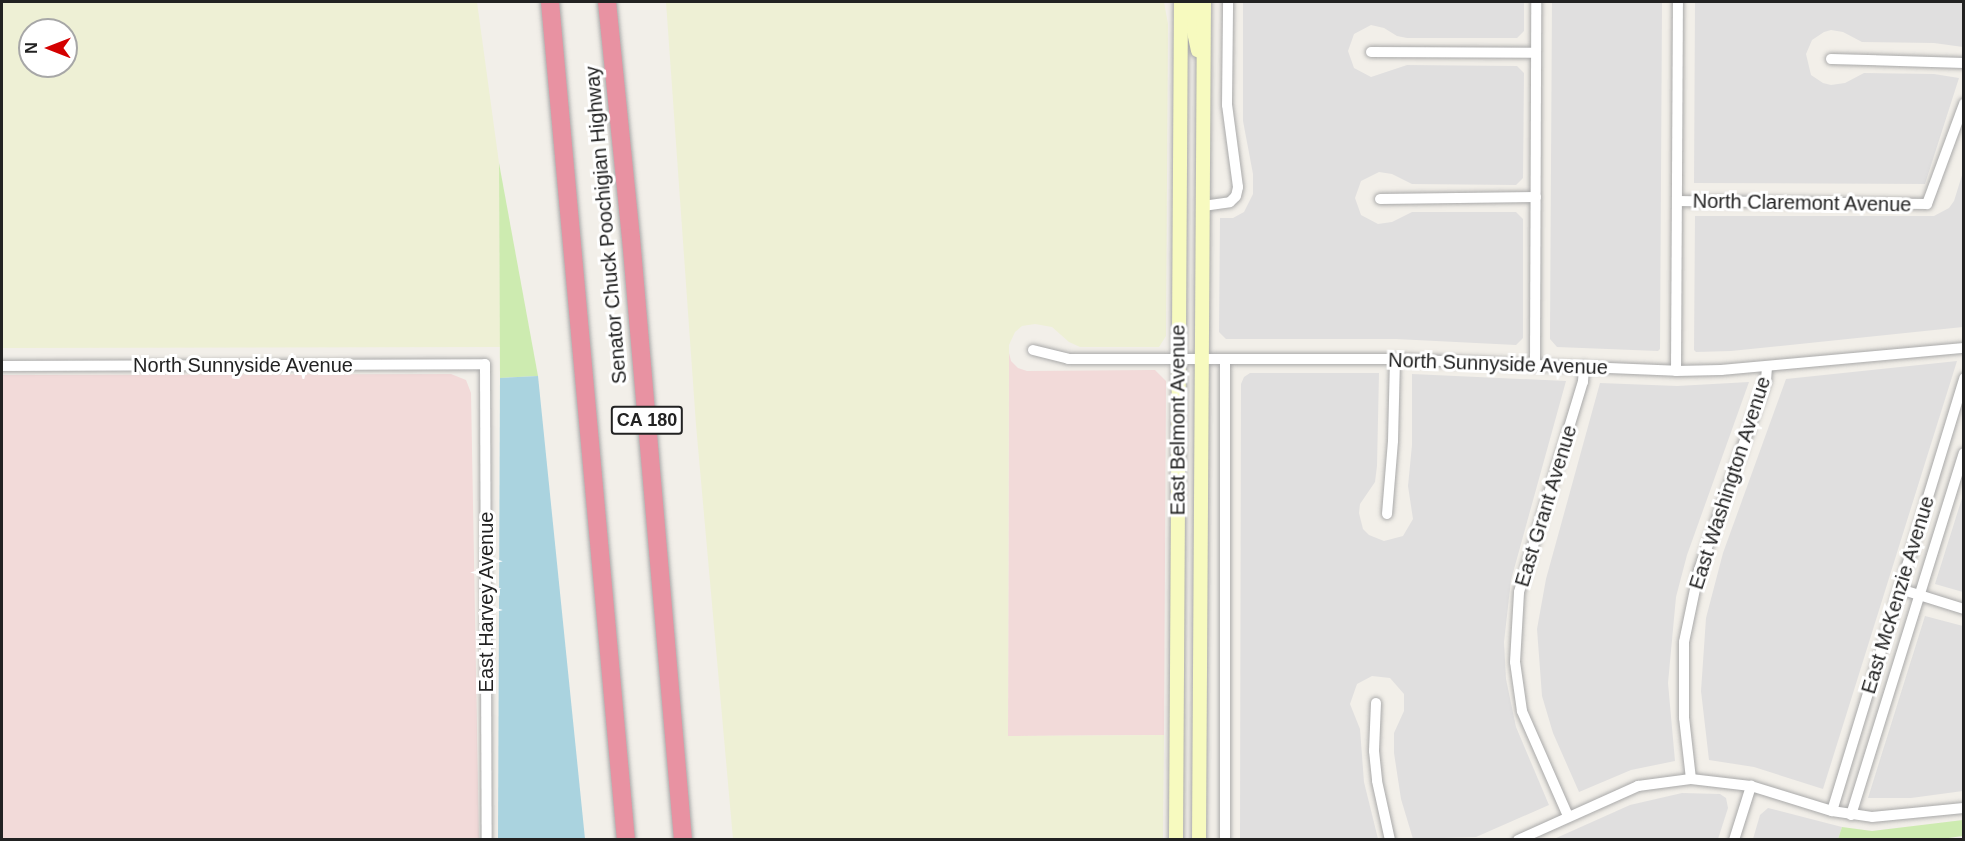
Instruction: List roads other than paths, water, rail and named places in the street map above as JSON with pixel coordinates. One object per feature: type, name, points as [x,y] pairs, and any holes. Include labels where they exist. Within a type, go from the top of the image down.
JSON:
[{"type":"highway","name":"Senator Chuck Poochigian Highway","points":[[550,2],[626,840]]},
{"type":"highway","name":"Senator Chuck Poochigian Highway","points":[[607,2],[631,238],[683,840]]},
{"type":"street","name":"East Belmont Avenue","points":[[1176,840],[1181,2]]},
{"type":"street","points":[[1193,2],[1193,27],[1204,75]]},
{"type":"street","name":"East Belmont Avenue","points":[[1199,840],[1204,2]]},
{"type":"street","points":[[1203,206],[1230,202],[1236,196],[1238,187],[1227,105],[1228,2]]},
{"type":"street","points":[[1534,365],[1536,2]]},
{"type":"street","points":[[1676,371],[1678,2]]},
{"type":"street","points":[[1371,52],[1536,53]]},
{"type":"street","points":[[1832,59],[1964,63]]},
{"type":"street","name":"North Claremont Avenue","points":[[1677,201],[1927,204],[1964,104]]},
{"type":"street","points":[[1380,199],[1536,197]]},
{"type":"street","name":"North Sunnyside Avenue","points":[[1032,350],[1068,359],[1395,359],[1676,371],[1767,366],[1964,348]]},
{"type":"street","points":[[1387,514],[1393,441],[1395,359]]},
{"type":"street","points":[[1225,360],[1225,840]]},
{"type":"street","name":"North Sunnyside Avenue","points":[[2,366],[485,364]]},
{"type":"street","name":"East Harvey Avenue","points":[[485,364],[487,840]]},
{"type":"street","name":"East Grant Avenue","points":[[1568,816],[1522,711],[1515,662],[1520,592],[1583,382],[1584,366]]},
{"type":"street","name":"East Washington Avenue","points":[[1691,779],[1684,718],[1684,642],[1700,570],[1766,381],[1767,366]]},
{"type":"street","name":"East McKenzie Avenue","points":[[1832,811],[1964,378]]},
{"type":"street","name":"East McKenzie Avenue","points":[[1851,815],[1964,453]]},
{"type":"street","points":[[1900,589],[1964,609]]},
{"type":"street","points":[[1376,703],[1375,761],[1390,840]]},
{"type":"street","points":[[1518,840],[1638,786],[1691,779],[1751,786],[1851,815],[1872,817],[1914,815],[1964,808]]},
{"type":"street","points":[[1734,840],[1751,786]]},
{"type":"water","points":[[538,376],[585,839],[498,839],[500,378]]}]
